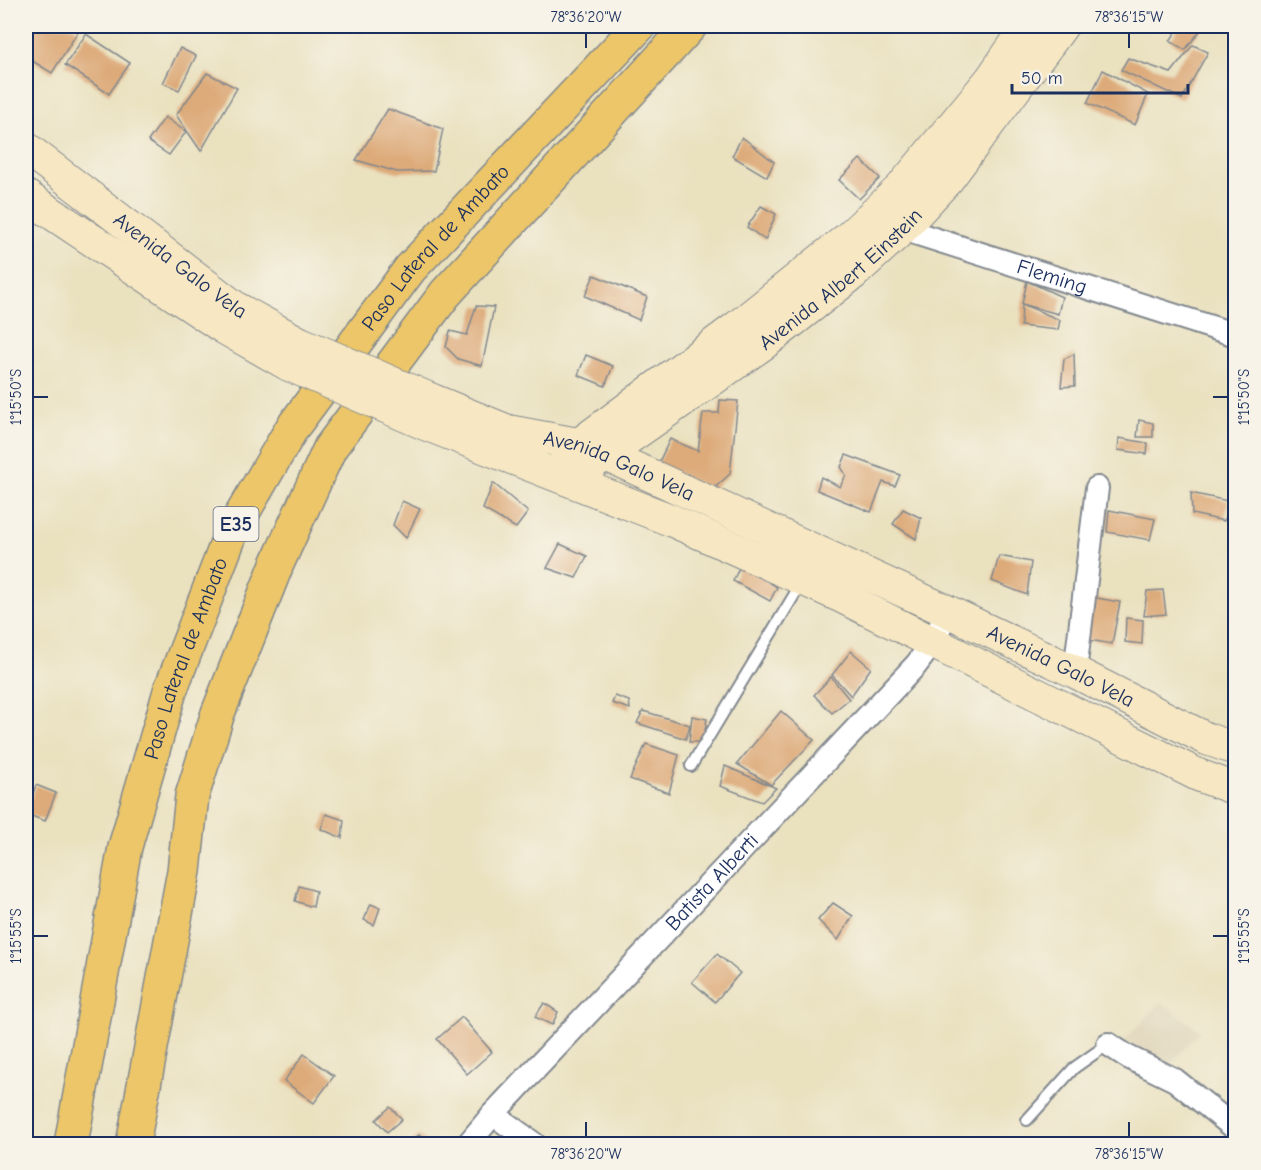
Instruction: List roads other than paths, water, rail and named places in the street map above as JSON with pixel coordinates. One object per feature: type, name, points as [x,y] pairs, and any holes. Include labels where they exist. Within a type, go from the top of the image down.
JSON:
[{"type":"highway","name":"Paso Lateral de Ambato","points":[[71,1144],[125,847],[170,691],[231,533],[292,428],[410,269],[639,26]]},
{"type":"highway","name":"Paso Lateral de Ambato","points":[[133,1144],[184,871],[192,796],[218,714],[273,575],[330,448],[445,294],[690,26]]},
{"type":"main road","name":"Avenida Albert Einstein","points":[[558,476],[848,238],[901,188],[991,79],[1028,26]]},
{"type":"main road","name":"Avenida Albert Einstein","points":[[591,449],[675,407],[766,342],[854,273],[902,229],[948,179],[1062,26]]},
{"type":"main road","name":"Avenida Galo Vela","points":[[26,147],[294,354]]},
{"type":"main road","name":"Avenida Galo Vela","points":[[26,196],[224,328],[294,354],[427,411],[558,476],[673,521],[803,579],[933,641],[1198,775],[1236,789]]},
{"type":"main road","name":"Avenida Galo Vela","points":[[427,411],[591,449],[947,611],[1075,672],[1207,739],[1236,749]]},
{"type":"street","name":"Fleming","points":[[869,217],[1236,335]]},
{"type":"street","points":[[1075,672],[1097,488]]},
{"type":"street","name":"Batista Alberti","points":[[468,1144],[493,1114],[916,665],[933,641],[947,611]]},
{"type":"street","points":[[1108,1044],[1174,1080],[1236,1129]]},
{"type":"street","points":[[493,1114],[534,1144]]},
{"type":"lane","points":[[691,766],[803,579]]},
{"type":"lane","points":[[1027,1120],[1074,1068],[1108,1044]]}]
